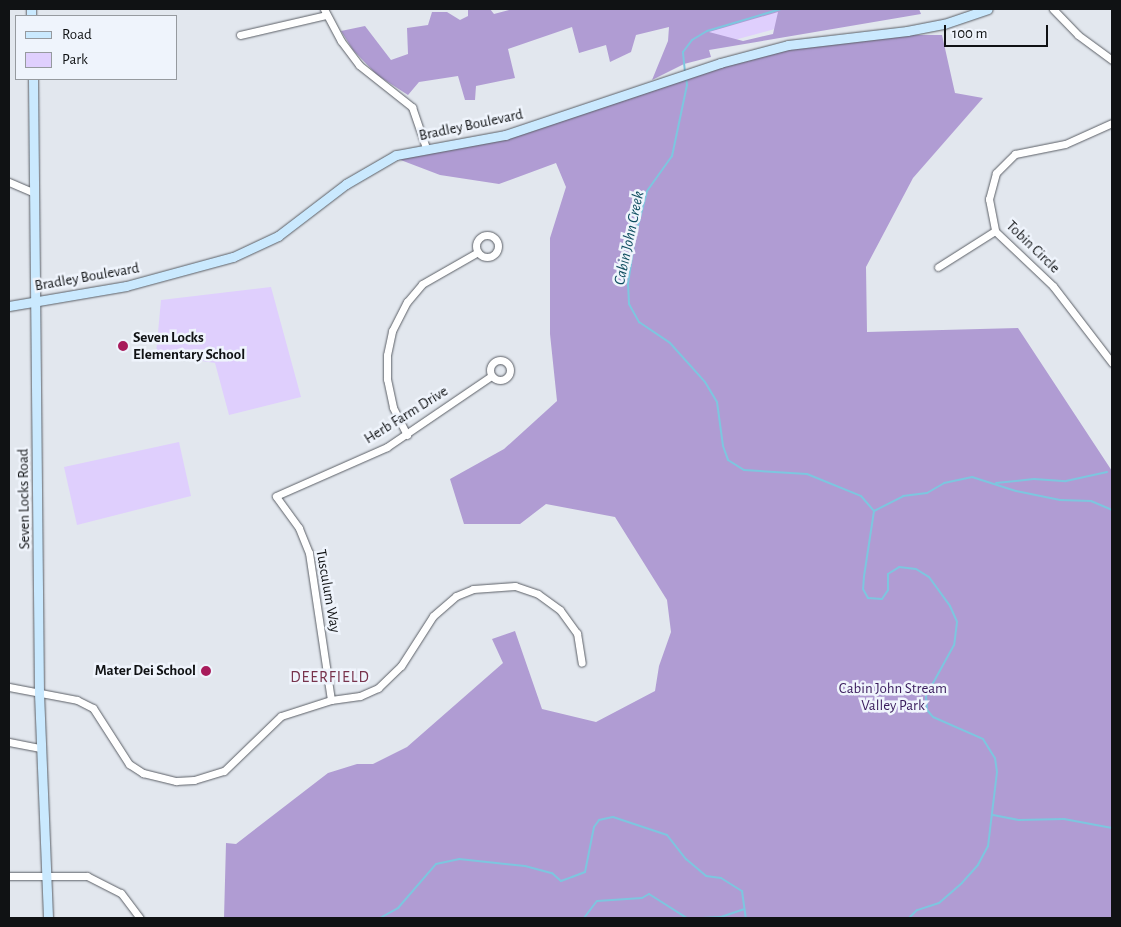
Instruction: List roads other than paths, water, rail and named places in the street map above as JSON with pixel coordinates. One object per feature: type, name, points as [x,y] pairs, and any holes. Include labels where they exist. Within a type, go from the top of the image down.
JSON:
[{"type":"main road","name":"Bradley Boulevard","points":[[9,306],[126,286],[233,257],[278,236],[346,184],[396,155],[505,135],[720,63],[821,39],[944,24],[988,9]]},
{"type":"main road","name":"Seven Locks Road","points":[[32,80],[40,748],[48,918]]},
{"type":"street","points":[[1053,9],[1078,35],[1112,60]]},
{"type":"street","points":[[240,36],[325,12],[359,65],[412,107],[426,148]]},
{"type":"street","name":"Tobin Circle","points":[[1112,123],[1065,144],[1015,154],[1000,167],[991,186],[989,199],[995,231],[1053,286],[1112,363]]},
{"type":"street","points":[[9,182],[33,192]]},
{"type":"street","points":[[938,267],[995,231]]},
{"type":"street","points":[[407,434],[393,407],[387,379],[387,355],[392,331],[407,302],[422,284],[478,252]]},
{"type":"street","name":"Herb Farm Drive","points":[[276,496],[388,447],[491,376]]},
{"type":"street","name":"Tusculum Way","points":[[276,496],[300,528],[309,553],[331,700]]},
{"type":"street","points":[[9,687],[77,700],[93,708],[128,764],[142,774],[176,780],[194,780],[224,771],[281,716],[331,700],[360,696],[388,681],[442,607],[456,596],[485,586],[515,586],[538,594],[560,610],[578,633],[582,663]]},
{"type":"street","points":[[9,742],[40,748]]},
{"type":"street","points":[[9,876],[45,874],[87,876],[105,883],[121,893],[140,918]]},
{"type":"waterway","name":"Cabin John Creek","points":[[685,72],[683,52],[692,40],[707,31],[781,9]]},
{"type":"waterway","name":"Cabin John Creek","points":[[686,76],[687,85],[672,156],[647,191],[635,237],[628,284],[629,304],[639,322],[670,343],[705,382],[717,402],[723,446],[728,460],[744,470],[807,474],[861,496],[874,511],[863,589],[868,598],[882,599],[888,590],[888,574],[899,567],[916,569],[929,577],[950,606],[957,622],[954,645],[926,696],[927,710],[933,717],[983,739],[995,758],[997,772],[988,846],[978,865],[962,883],[939,903],[917,910],[909,918]]},
{"type":"waterway","points":[[996,483],[1034,479],[1066,481],[1107,472]]},
{"type":"waterway","points":[[874,511],[903,496],[927,493],[944,483],[972,477],[1016,491],[1060,500],[1091,501],[1112,510]]},
{"type":"waterway","points":[[993,815],[1019,820],[1064,819],[1112,828]]},
{"type":"waterway","name":"Cabin John Creek","points":[[380,918],[398,908],[436,864],[459,859],[525,866],[552,873],[561,881],[585,872],[594,827],[599,820],[613,817],[667,835],[686,859],[706,876],[721,878],[742,891],[746,918]]},
{"type":"waterway","points":[[584,918],[597,901],[642,898],[649,894],[687,918]]},
{"type":"waterway","points":[[702,918],[721,917],[744,909]]},
{"type":"place","name":"Seven Locks Elementary School","points":[[123,346]]},
{"type":"place","name":"Mater Dei School","points":[[206,671]]},
{"type":"district","name":"DEERFIELD","points":[[330,677]]},
{"type":"park label","name":"Cabin John Stream Valley Park","points":[[893,696]]}]
